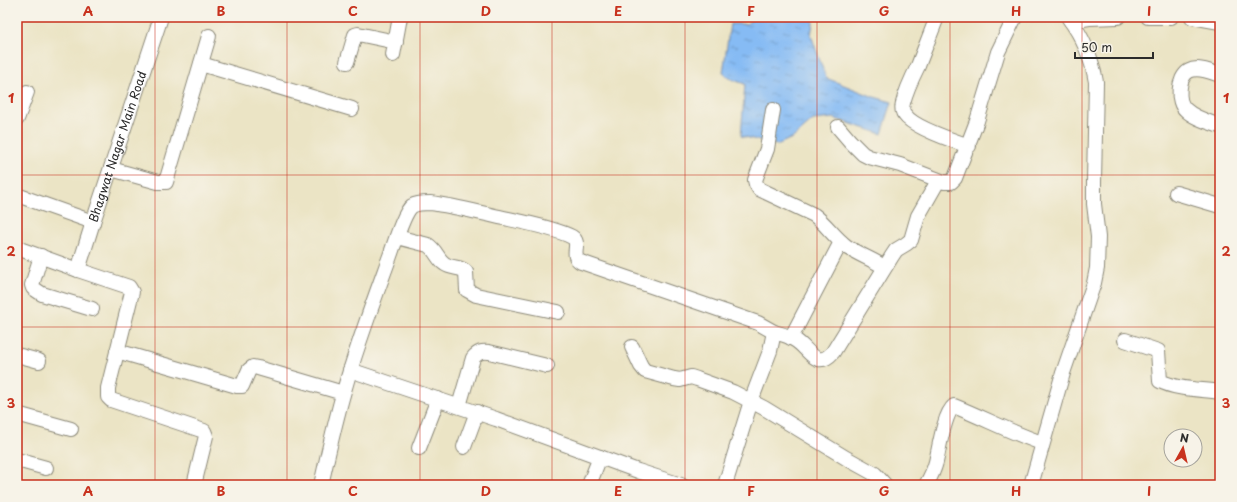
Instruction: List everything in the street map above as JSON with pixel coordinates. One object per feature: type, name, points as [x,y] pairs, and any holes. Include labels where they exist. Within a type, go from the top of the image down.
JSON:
[{"type":"street","name":"Bhagwat Nagar Main Road","points":[[17,195],[93,222],[161,17]]},
{"type":"street","points":[[347,62],[356,35],[358,34],[394,48],[400,17]]},
{"type":"street","points":[[938,17],[908,89],[903,104],[903,110],[905,116],[920,126],[968,146]]},
{"type":"street","points":[[838,127],[863,154],[869,157],[900,165],[944,182],[951,182],[955,178],[968,146],[998,52],[1015,17]]},
{"type":"street","points":[[1031,485],[1063,373],[1094,283],[1098,258],[1098,237],[1094,204],[1096,82],[1088,49],[1070,19],[1118,17]]},
{"type":"street","points":[[1148,17],[1171,17]]},
{"type":"street","points":[[1192,17],[1220,22]]},
{"type":"street","points":[[111,169],[158,182],[166,182],[209,36]]},
{"type":"street","points":[[201,64],[352,109]]},
{"type":"street","points":[[1220,75],[1198,70],[1190,70],[1186,73],[1179,92],[1182,106],[1186,111],[1220,126]]},
{"type":"street","points":[[17,118],[27,92]]},
{"type":"street","points":[[773,110],[766,149],[755,180],[759,189],[814,215],[821,220],[841,242],[852,250],[884,267]]},
{"type":"street","points":[[321,485],[350,370],[397,237],[407,213],[413,205],[429,203],[458,208],[528,223],[556,231],[573,238],[576,243],[576,256],[578,260],[582,262],[758,323],[774,332],[791,338],[801,344],[813,357],[821,359],[828,357],[833,352],[884,267],[896,250],[911,240],[918,216],[938,180]]},
{"type":"street","points":[[1176,193],[1220,206]]},
{"type":"street","points":[[78,270],[93,222]]},
{"type":"street","points":[[397,237],[428,245],[445,264],[451,267],[463,268],[466,272],[467,290],[476,295],[558,312]]},
{"type":"street","points":[[791,338],[841,242]]},
{"type":"street","points":[[17,248],[131,289],[132,292],[108,388],[108,398],[199,429],[205,434],[206,436],[194,485]]},
{"type":"street","points":[[41,256],[32,285],[33,288],[42,294],[92,309]]},
{"type":"street","points":[[725,485],[751,401],[770,351],[774,332]]},
{"type":"street","points":[[1125,340],[1158,350],[1160,381],[1183,388],[1220,392]]},
{"type":"street","points":[[632,347],[641,366],[645,370],[680,380],[691,377],[733,392],[764,408],[875,474],[885,485]]},
{"type":"street","points":[[117,351],[237,386],[242,386],[249,370],[253,367],[343,393]]},
{"type":"street","points":[[459,406],[473,358],[476,353],[482,351],[489,352],[547,366]]},
{"type":"street","points":[[17,355],[39,361]]},
{"type":"street","points":[[350,370],[477,412],[681,485]]},
{"type":"street","points":[[419,448],[438,399]]},
{"type":"street","points":[[926,485],[936,463],[940,441],[948,413],[954,406],[1042,443]]},
{"type":"street","points":[[464,447],[477,412]]},
{"type":"street","points":[[17,414],[71,429]]},
{"type":"street","points":[[590,485],[600,457]]},
{"type":"street","points":[[17,460],[46,468]]},
{"type":"water","points":[[756,17],[814,17],[811,35],[826,78],[874,97],[892,102],[882,134],[833,118],[813,120],[794,137],[777,145],[741,136],[745,84],[731,79],[723,73],[730,24],[746,24]]}]
